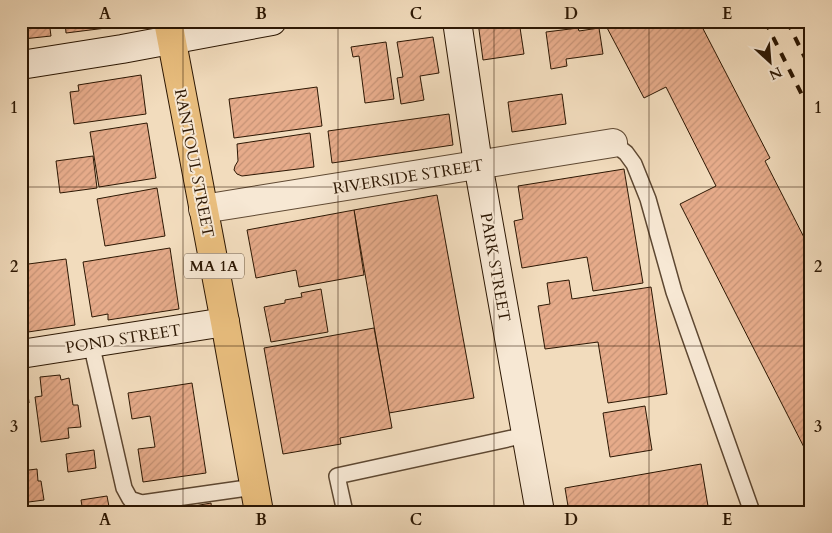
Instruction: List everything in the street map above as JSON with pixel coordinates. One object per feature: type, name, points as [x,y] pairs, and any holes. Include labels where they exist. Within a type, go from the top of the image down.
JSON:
[{"type":"highway","name":"RANTOUL STREET","points":[[170,30],[256,499]]},
{"type":"street","points":[[21,65],[122,50],[170,30],[272,21]]},
{"type":"street","name":"PARK STREET","points":[[456,21],[478,164],[540,512]]},
{"type":"street","name":"RIVERSIDE STREET","points":[[204,210],[613,142]]},
{"type":"street","name":"POND STREET","points":[[21,354],[225,322]]},
{"type":"lane","points":[[613,142],[626,153],[634,164],[646,192],[674,292],[752,512]]},
{"type":"lane","points":[[92,343],[124,488],[130,499],[142,503],[256,499]]},
{"type":"lane","points":[[345,512],[338,476],[526,435]]},
{"type":"building","points":[[21,21],[49,21],[51,36],[23,39]]},
{"type":"building","points":[[65,21],[129,21],[130,25],[66,33]]},
{"type":"building","points":[[519,21],[524,54],[483,60],[478,22]]},
{"type":"building","points":[[611,21],[699,21],[770,158],[765,161],[811,251],[811,461],[680,204],[716,186],[666,87],[644,98],[605,24]]},
{"type":"building","points":[[578,28],[579,31],[599,28],[603,54],[566,59],[567,66],[551,69],[546,32]]},
{"type":"building","points":[[433,37],[439,73],[420,76],[424,100],[401,104],[397,78],[403,77],[397,42]]},
{"type":"building","points":[[386,42],[394,99],[365,103],[359,56],[353,57],[351,47]]},
{"type":"building","points":[[141,75],[146,114],[74,124],[70,92],[79,91],[78,85]]},
{"type":"building","points":[[317,87],[322,126],[234,138],[229,99]]},
{"type":"building","points":[[562,94],[566,124],[512,132],[508,102]]},
{"type":"building","points":[[449,114],[453,145],[332,163],[328,131]]},
{"type":"building","points":[[147,123],[156,178],[99,187],[90,132]]},
{"type":"building","points":[[310,133],[314,167],[242,176],[234,170],[238,161],[237,144]]},
{"type":"building","points":[[93,156],[97,188],[60,193],[56,161]]},
{"type":"building","points":[[624,169],[643,283],[593,291],[587,257],[522,268],[514,221],[523,219],[518,186]]},
{"type":"building","points":[[157,188],[165,236],[105,246],[97,199]]},
{"type":"building","points":[[437,195],[474,398],[389,413],[354,210]]},
{"type":"building","points":[[354,210],[364,275],[299,287],[296,270],[256,278],[247,230]]},
{"type":"building","points":[[170,248],[179,309],[108,320],[108,314],[92,317],[83,262]]},
{"type":"building","points":[[66,259],[75,325],[28,332],[27,326],[21,327],[21,265]]},
{"type":"building","points":[[569,280],[572,299],[651,287],[667,394],[608,403],[598,342],[545,349],[538,306],[550,304],[547,283]]},
{"type":"building","points":[[321,289],[328,332],[271,342],[264,307],[285,303],[285,300],[302,297],[301,293]]},
{"type":"building","points":[[374,328],[392,428],[340,438],[341,444],[283,454],[264,348]]},
{"type":"building","points":[[60,375],[61,380],[69,378],[73,405],[78,405],[81,427],[68,428],[69,438],[41,442],[35,397],[42,396],[40,377]]},
{"type":"building","points":[[192,383],[206,473],[143,482],[138,449],[155,447],[150,416],[132,419],[128,393]]},
{"type":"building","points":[[27,385],[29,403],[22,403],[24,422],[21,423],[21,386]]},
{"type":"building","points":[[645,406],[652,450],[610,457],[603,413]]},
{"type":"building","points":[[94,450],[96,468],[68,472],[66,454]]},
{"type":"building","points":[[701,464],[709,512],[569,512],[565,488]]},
{"type":"building","points":[[37,469],[38,481],[41,481],[44,500],[21,503],[21,471]]},
{"type":"building","points":[[107,496],[110,512],[83,512],[81,500]]},
{"type":"building","points":[[211,503],[212,512],[161,512]]},
{"type":"railway","points":[[765,21],[811,113]]},
{"type":"railway","points":[[787,21],[811,70]]}]
